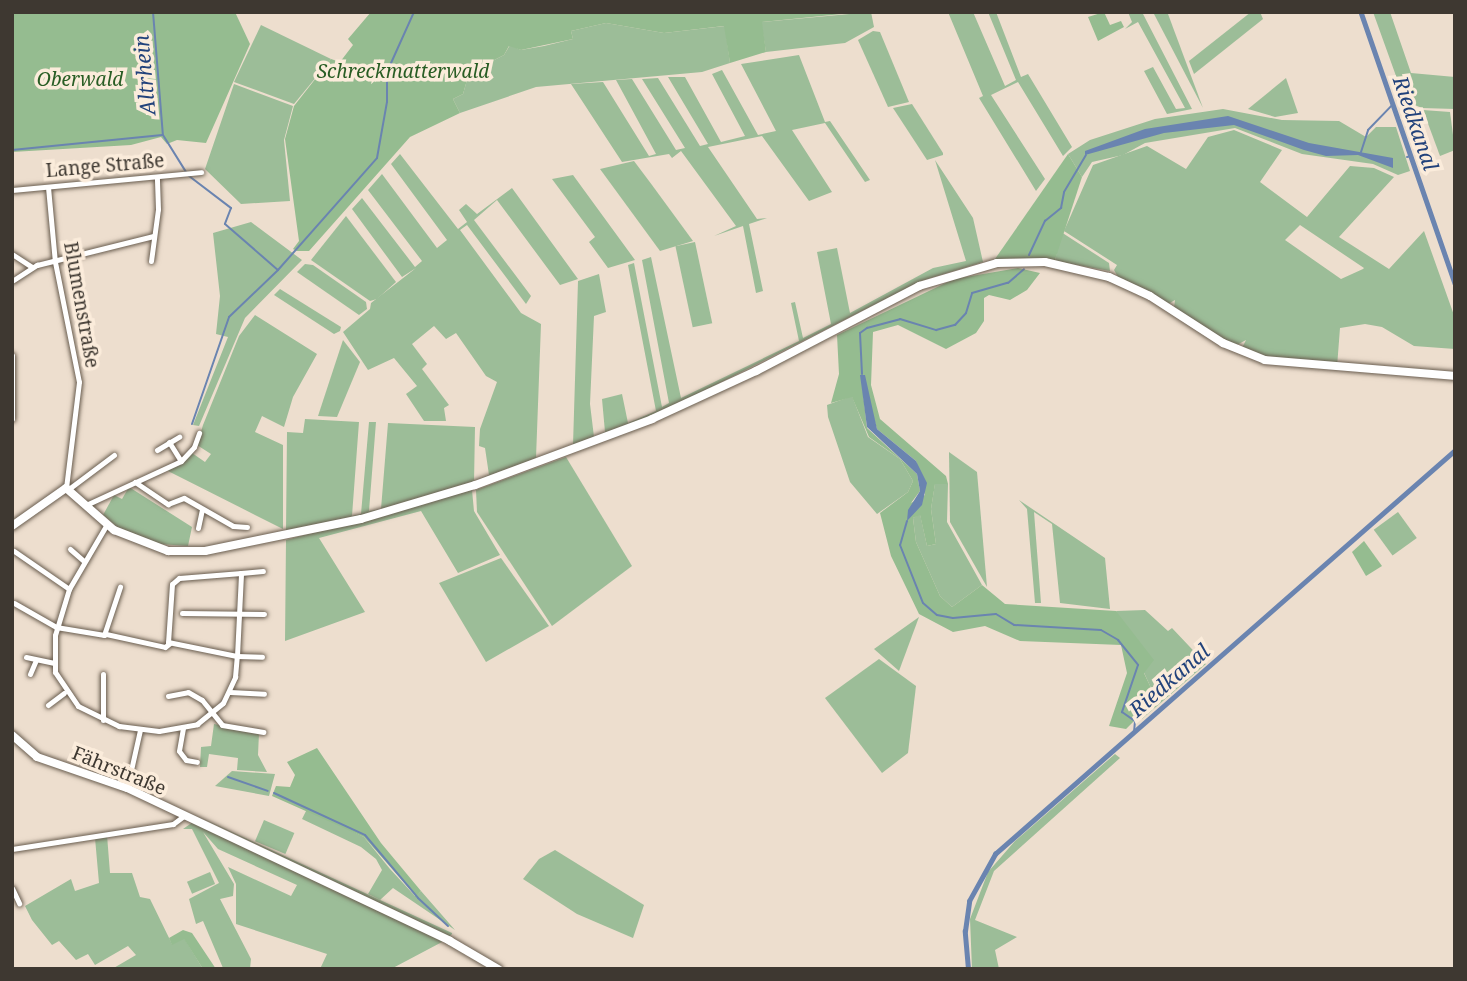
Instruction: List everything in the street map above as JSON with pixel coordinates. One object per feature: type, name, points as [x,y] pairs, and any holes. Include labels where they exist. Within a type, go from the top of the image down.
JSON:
[{"type":"main road","points":[[12,526],[68,488],[107,524],[149,545],[181,552],[293,535],[435,498],[605,438],[722,388],[919,286],[996,264],[1045,262],[1110,277],[1150,296],[1223,343],[1274,362],[1455,376]]},
{"type":"main road","name":"Fährstraße","points":[[12,735],[37,757],[127,788],[450,941],[498,969]]},
{"type":"street","name":"Lange Straße","points":[[12,190],[201,172]]},
{"type":"street","points":[[150,261],[157,177]]},
{"type":"street","name":"Blumenstraße","points":[[48,187],[55,262],[79,382],[68,488]]},
{"type":"street","points":[[12,281],[33,267],[153,236]]},
{"type":"street","points":[[12,254],[33,267]]},
{"type":"street","points":[[12,355],[12,419]]},
{"type":"street","points":[[88,504],[180,461],[194,447],[199,433]]},
{"type":"street","points":[[157,450],[179,437]]},
{"type":"street","points":[[169,442],[180,461]]},
{"type":"street","points":[[68,488],[114,455]]},
{"type":"street","points":[[135,482],[167,504],[184,498],[233,526],[247,527]]},
{"type":"street","points":[[198,528],[202,509]]},
{"type":"street","points":[[107,524],[69,589],[56,627],[54,663],[64,693],[103,720],[140,730],[183,728],[212,714],[230,692],[237,656],[241,573]]},
{"type":"street","points":[[70,550],[84,561]]},
{"type":"street","points":[[14,551],[69,589]]},
{"type":"street","points":[[14,603],[56,627],[106,634],[165,648],[170,643],[173,581],[263,571]]},
{"type":"street","points":[[106,634],[120,587]]},
{"type":"street","points":[[182,613],[239,616],[264,614]]},
{"type":"street","points":[[170,643],[237,656],[262,657]]},
{"type":"street","points":[[26,657],[54,663]]},
{"type":"street","points":[[30,674],[36,660]]},
{"type":"street","points":[[103,674],[103,720]]},
{"type":"street","points":[[169,696],[188,692],[222,725],[263,732]]},
{"type":"street","points":[[230,692],[264,694]]},
{"type":"street","points":[[48,705],[64,693]]},
{"type":"street","points":[[183,728],[179,751],[186,760],[197,762]]},
{"type":"street","points":[[127,788],[140,730]]},
{"type":"street","points":[[12,849],[170,824],[185,815]]},
{"type":"street","points":[[12,888],[19,903]]},
{"type":"green space","name":"Oberwald","points":[[12,12],[235,12],[250,44],[206,143],[177,140],[167,144],[161,137],[131,145],[12,152]]},
{"type":"green space","name":"Schreckmatterwald","points":[[371,12],[862,12],[762,22],[766,52],[730,63],[724,26],[664,33],[606,23],[571,31],[573,39],[521,50],[509,46],[504,55],[469,73],[463,94],[453,99],[460,113],[410,137],[309,251],[297,251],[293,249],[299,241],[285,139],[294,106],[331,59],[340,62],[353,45],[348,39]]},
{"type":"green space","points":[[871,12],[874,27],[845,43],[766,52],[761,22]]},
{"type":"green space","points":[[948,12],[973,12],[1005,86],[1016,80],[988,12],[996,12],[1021,77],[1028,74],[1072,147],[1063,156],[1018,82],[991,95],[1045,179],[1036,191],[979,98],[983,96]]},
{"type":"green space","points":[[1104,12],[1110,25],[1121,21],[1124,27],[1098,41],[1088,17]]},
{"type":"green space","points":[[1128,12],[1142,12],[1192,109],[1167,114],[1144,71],[1153,67],[1176,109],[1185,108],[1138,22],[1125,29],[1132,22]]},
{"type":"green space","points":[[1251,12],[1260,12],[1263,19],[1194,74],[1189,61]]},
{"type":"green space","points":[[1373,12],[1390,12],[1411,73],[1455,77],[1455,109],[1422,108],[1405,101]]},
{"type":"green space","points":[[1154,14],[1168,14],[1203,108]]},
{"type":"green space","points":[[606,23],[664,33],[725,26],[730,63],[702,72],[536,87],[460,113],[453,99],[463,94],[469,73],[504,55],[510,45],[521,50],[544,46],[573,39],[571,31]]},
{"type":"green space","points":[[261,25],[331,59],[294,104],[234,82]]},
{"type":"green space","points":[[873,31],[880,32],[909,102],[888,107],[858,40]]},
{"type":"green space","points":[[799,55],[825,122],[830,121],[870,180],[865,182],[825,123],[792,130],[832,192],[809,201],[762,136],[708,147],[757,219],[767,218],[749,224],[763,291],[756,293],[743,226],[714,236],[736,226],[681,151],[672,158],[669,154],[622,162],[571,84],[603,82],[649,156],[656,154],[616,80],[632,79],[676,150],[685,148],[642,79],[658,78],[700,146],[708,144],[668,77],[685,77],[721,142],[745,136],[712,74],[722,70],[758,135],[776,131],[741,64]]},
{"type":"green space","points":[[1286,78],[1298,113],[1275,117],[1248,109]]},
{"type":"green space","points":[[234,84],[293,106],[284,140],[290,201],[241,204],[205,169]]},
{"type":"green space","points":[[912,104],[943,155],[927,160],[893,108]]},
{"type":"green space","points":[[1223,109],[1282,120],[1339,121],[1366,137],[1376,127],[1396,127],[1410,171],[1398,175],[1373,164],[1302,154],[1235,128],[1145,143],[1123,155],[1092,162],[1082,177],[1068,154],[1090,140],[1155,119]]},
{"type":"green space","points":[[1423,110],[1450,112],[1455,150],[1440,156]]},
{"type":"green space","points":[[1234,130],[1282,150],[1260,182],[1307,217],[1350,166],[1374,168],[1394,177],[1339,237],[1389,269],[1424,231],[1455,318],[1455,349],[1414,346],[1382,327],[1365,324],[1340,328],[1337,367],[1259,355],[1242,348],[1246,340],[1235,346],[1174,308],[1175,300],[1168,304],[1118,277],[1114,270],[1117,265],[1064,231],[1093,165],[1147,146],[1186,169],[1208,137]],"holes":[[[1300,225],[1364,268],[1341,279],[1285,240]]]},
{"type":"green space","points":[[400,154],[458,229],[467,222],[459,210],[466,204],[477,214],[512,188],[578,279],[560,285],[497,200],[474,220],[531,296],[526,304],[467,225],[460,230],[521,313],[541,324],[536,458],[573,445],[578,281],[599,274],[606,312],[594,316],[590,404],[594,437],[605,432],[602,399],[622,394],[628,423],[656,411],[628,265],[634,263],[662,407],[669,403],[642,260],[651,257],[681,398],[799,341],[791,303],[795,302],[803,338],[831,324],[817,252],[837,248],[850,313],[933,268],[966,261],[935,160],[973,218],[983,262],[921,281],[656,415],[477,480],[489,475],[485,448],[479,446],[480,429],[497,382],[486,376],[456,333],[446,339],[434,326],[412,344],[427,364],[422,369],[449,405],[444,408],[446,421],[424,421],[406,394],[417,386],[394,358],[368,370],[343,332],[370,309],[371,303],[416,268],[402,277],[352,209],[362,198],[415,267],[422,261],[368,190],[382,174],[437,248],[447,240],[391,164]]},
{"type":"green space","points":[[1068,154],[1082,177],[1055,260],[995,259]]},
{"type":"green space","points":[[634,161],[693,241],[660,251],[600,169]]},
{"type":"green space","points":[[573,175],[635,260],[608,268],[589,242],[595,237],[552,179]]},
{"type":"green space","points":[[346,216],[396,282],[377,299],[370,301],[311,260]]},
{"type":"green space","points":[[251,222],[302,260],[245,318],[199,426],[193,425],[228,337],[216,334],[220,296],[213,233]]},
{"type":"green space","points":[[1061,232],[1109,263],[1110,271],[1055,261]]},
{"type":"green space","points":[[695,242],[712,323],[693,327],[675,246]]},
{"type":"green space","points":[[305,264],[313,265],[366,302],[367,309],[359,315],[297,272]]},
{"type":"green space","points":[[1018,268],[1040,273],[1027,290],[1010,300],[989,295],[984,298],[984,321],[976,333],[946,349],[898,325],[873,332],[871,385],[880,419],[946,476],[948,484],[935,484],[931,509],[936,544],[927,546],[920,515],[913,518],[916,542],[940,596],[952,607],[982,585],[1005,604],[1116,611],[1154,660],[1144,673],[1151,688],[1140,704],[1139,716],[1126,729],[1109,726],[1127,673],[1121,645],[1020,641],[985,626],[953,632],[919,614],[891,556],[880,513],[908,492],[913,481],[900,459],[869,437],[852,397],[831,403],[839,374],[837,335],[954,279]],"holes":[[[861,375],[877,429],[916,461],[925,495],[911,503],[920,491],[917,474],[867,428]]]},
{"type":"green space","points":[[280,289],[341,327],[340,331],[334,334],[274,295]]},
{"type":"green space","points":[[255,315],[317,354],[293,397],[284,427],[262,416],[255,432],[283,445],[283,529],[166,470],[192,453],[205,462],[211,454],[197,445],[203,425],[239,336]]},
{"type":"green space","points":[[343,340],[360,362],[337,417],[318,416]]},
{"type":"green space","points":[[852,396],[868,437],[900,459],[913,481],[908,492],[877,514],[850,482],[828,417],[827,405]]},
{"type":"green space","points":[[305,419],[359,422],[352,516],[361,514],[369,422],[376,422],[369,511],[381,509],[388,423],[475,427],[474,483],[351,519],[286,531],[287,432],[303,433]]},
{"type":"green space","points":[[949,452],[977,472],[987,587],[950,522]]},
{"type":"green space","points":[[566,457],[632,566],[552,626],[477,512],[476,490]]},
{"type":"green space","points":[[935,483],[948,484],[947,522],[982,585],[952,607],[940,596],[916,542],[913,518],[920,514],[927,546],[936,544],[931,509]]},
{"type":"green space","points":[[129,487],[192,527],[188,546],[159,544],[121,530],[103,515],[114,495],[122,499]]},
{"type":"green space","points":[[472,490],[474,511],[500,555],[458,573],[421,511],[319,538],[365,612],[285,641],[286,540]]},
{"type":"green space","points":[[1019,500],[1105,558],[1110,609],[1060,603],[1052,524],[1034,512],[1041,603],[1035,603],[1027,509]]},
{"type":"green space","points":[[1398,512],[1417,538],[1393,556],[1374,530]]},
{"type":"green space","points":[[1364,541],[1382,566],[1366,576],[1352,552]]},
{"type":"green space","points":[[501,558],[549,626],[486,662],[439,583]]},
{"type":"green space","points":[[1145,610],[1168,631],[1172,628],[1206,664],[1142,719],[1140,704],[1151,688],[1116,611]]},
{"type":"green space","points":[[919,617],[899,671],[874,649]]},
{"type":"green space","points":[[879,659],[916,686],[908,753],[882,773],[825,698]]},
{"type":"green space","points":[[214,724],[259,733],[258,755],[267,772],[237,770],[238,758],[209,754],[207,767],[200,767],[201,747],[211,746]]},
{"type":"green space","points":[[317,748],[381,843],[421,891],[416,896],[364,837],[272,796],[276,786],[290,787],[295,775],[287,762]]},
{"type":"green space","points":[[1115,754],[1120,758],[994,871],[975,920],[1017,937],[995,950],[999,969],[972,969],[970,919],[988,872],[1015,841]]},
{"type":"green space","points":[[232,771],[275,774],[269,796],[215,786]]},
{"type":"green space","points":[[307,809],[364,837],[415,896],[421,891],[455,930],[393,888],[380,900],[368,894],[382,870],[376,859],[361,847],[302,819]]},
{"type":"green space","points":[[191,813],[452,933],[452,934],[449,937]]},
{"type":"green space","points":[[264,820],[294,833],[285,854],[255,841]]},
{"type":"green space","points":[[193,822],[441,939],[442,942],[391,969],[320,969],[327,954],[236,924],[236,884],[228,867],[291,896],[297,885],[218,849],[203,832],[234,884],[233,896],[220,899],[251,959],[250,969],[223,968],[203,921],[196,924],[189,899],[219,883],[192,829],[183,829]]},
{"type":"green space","points":[[107,835],[110,873],[132,873],[140,897],[150,899],[172,944],[184,938],[203,969],[112,969],[136,955],[128,946],[95,965],[88,954],[76,960],[59,941],[52,945],[32,920],[25,906],[71,879],[75,891],[99,883],[95,838]]},
{"type":"green space","points":[[555,850],[644,905],[633,938],[577,914],[523,879],[539,859]]},
{"type":"green space","points":[[210,872],[215,884],[192,894],[187,882]]},
{"type":"green space","points":[[183,930],[192,933],[216,969],[203,969],[184,939],[172,945],[169,938]]},
{"type":"water","points":[[1228,116],[1309,143],[1393,158],[1393,168],[1358,155],[1326,156],[1234,125],[1164,133],[1085,155],[1085,151],[1145,129]]},
{"type":"water","points":[[860,375],[865,375],[877,429],[916,461],[927,483],[922,505],[907,521],[908,510],[920,491],[917,474],[867,427]]},
{"type":"waterway","name":"Altrhein","points":[[153,12],[163,135],[186,172]]},
{"type":"waterway","points":[[192,424],[229,317],[278,270],[377,158],[387,102],[387,72],[414,12]]},
{"type":"waterway","name":"Riedkanal","points":[[1361,12],[1455,283]]},
{"type":"waterway","points":[[1361,152],[1368,130],[1392,105]]},
{"type":"waterway","points":[[12,150],[162,135]]},
{"type":"waterway","points":[[1029,255],[1045,221],[1061,208],[1064,192],[1086,155]]},
{"type":"waterway","name":"Riedkanal","points":[[1407,157],[1411,156]]},
{"type":"waterway","points":[[189,176],[231,208],[225,224],[278,270]]},
{"type":"waterway","points":[[862,374],[860,333],[867,328],[900,319],[936,330],[955,325],[966,313],[972,293],[1008,283],[1024,269]]},
{"type":"waterway","name":"Riedkanal","points":[[968,969],[965,931],[969,901],[995,854],[1455,450]]},
{"type":"waterway","points":[[907,521],[900,545],[923,603],[937,615],[953,618],[996,614],[1014,625],[1101,630],[1118,640],[1138,665],[1122,712],[1135,721],[1134,732]]},
{"type":"waterway","points":[[228,777],[268,791]]},
{"type":"waterway","points":[[274,793],[365,835],[418,898],[448,926]]}]
